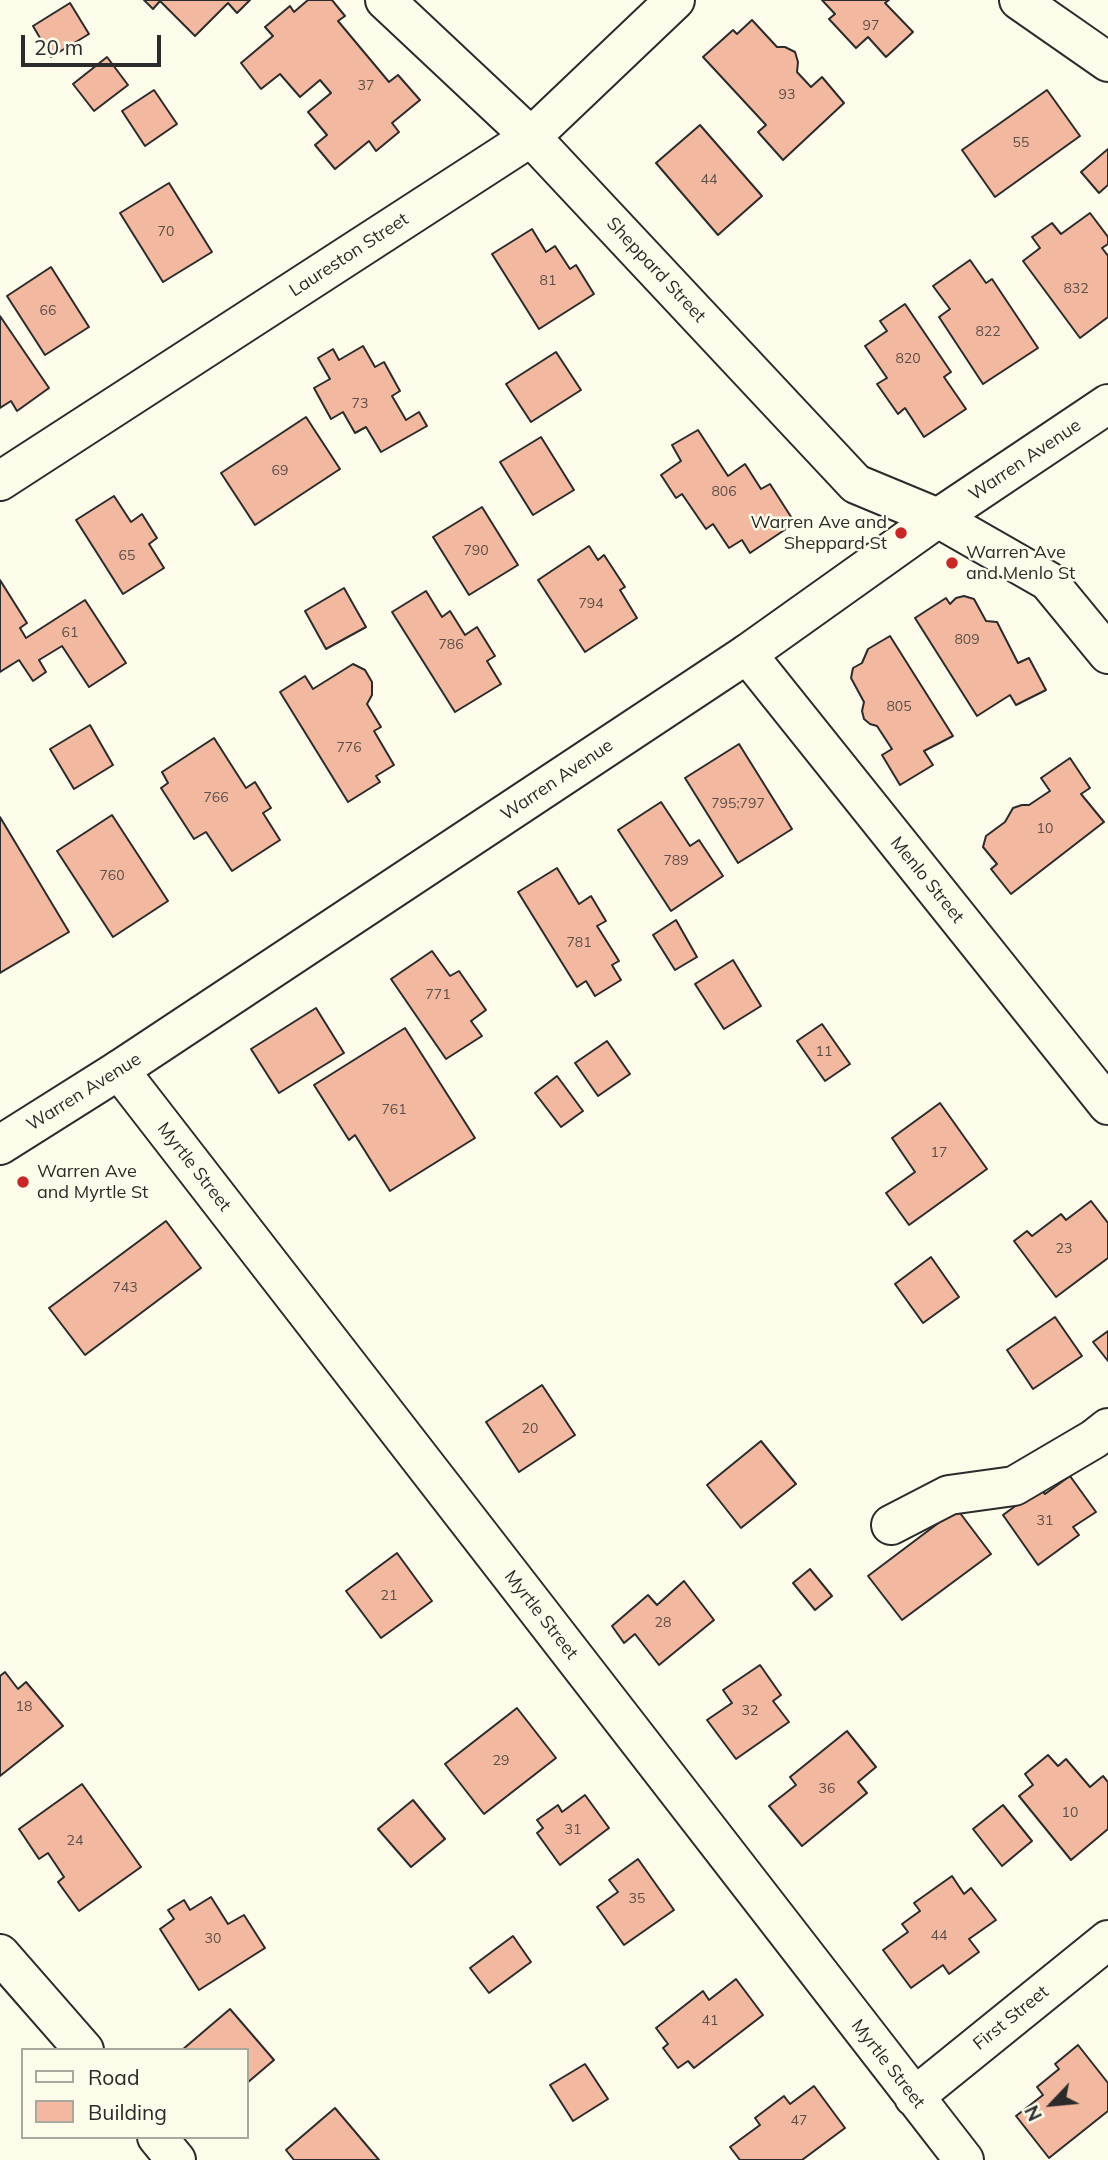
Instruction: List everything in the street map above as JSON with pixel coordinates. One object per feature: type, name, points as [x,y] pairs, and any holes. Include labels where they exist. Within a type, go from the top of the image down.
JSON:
[{"type":"street","name":"Sheppard Street","points":[[385,0],[531,137],[856,484],[938,518],[1048,582],[1108,654]]},
{"type":"street","name":"Laureston Street","points":[[0,481],[531,137],[675,0]]},
{"type":"street","points":[[1019,0],[1108,62]]},
{"type":"street","name":"Warren Avenue","points":[[0,1145],[119,1070],[747,654],[938,518],[1108,404]]},
{"type":"street","name":"Menlo Street","points":[[747,654],[1108,1105]]},
{"type":"street","name":"Myrtle Street","points":[[119,1070],[964,2160]]},
{"type":"street","points":[[891,1525],[949,1495],[1014,1486],[1108,1428]]},
{"type":"street","name":"First Street","points":[[914,2097],[1108,1940]]},
{"type":"street","points":[[0,1954],[82,2048]]},
{"type":"street","points":[[159,2139],[176,2160]]},
{"type":"building","points":[[144,0],[250,0],[237,13],[228,3],[195,36],[160,1],[153,9]]},
{"type":"building","points":[[308,0],[332,0],[345,16],[338,21],[389,82],[398,75],[420,100],[392,123],[399,132],[376,151],[369,141],[335,169],[315,145],[327,135],[308,112],[331,93],[320,80],[300,97],[280,74],[261,89],[241,63],[273,36],[265,27],[290,6],[294,12]]},
{"type":"building","points":[[822,0],[889,0],[885,3],[913,32],[886,57],[868,37],[856,48],[829,19],[835,14]]},
{"type":"building","points":[[70,3],[89,34],[51,57],[33,26]]},
{"type":"building","points":[[752,20],[777,47],[785,47],[795,52],[797,72],[811,87],[822,77],[844,103],[783,160],[758,132],[766,125],[703,57],[733,30],[737,34]]},
{"type":"building","points":[[107,57],[128,85],[94,111],[73,84]]},
{"type":"building","points":[[154,90],[177,124],[145,146],[122,111]]},
{"type":"building","points":[[1047,90],[1080,136],[995,197],[962,150]]},
{"type":"building","points":[[700,125],[762,196],[718,235],[656,163]]},
{"type":"building","points":[[1108,149],[1108,185],[1099,193],[1081,172]]},
{"type":"building","points":[[169,183],[212,252],[163,282],[120,213]]},
{"type":"building","points":[[1090,213],[1108,237],[1108,244],[1102,248],[1108,256],[1108,317],[1080,338],[1023,261],[1040,248],[1032,237],[1052,223],[1061,234]]},
{"type":"building","points":[[532,229],[546,252],[555,246],[570,269],[576,265],[594,294],[539,329],[492,254]]},
{"type":"building","points":[[970,260],[986,283],[992,279],[1038,348],[983,384],[939,317],[950,309],[933,286]]},
{"type":"building","points":[[51,267],[89,327],[45,355],[7,296]]},
{"type":"building","points":[[905,304],[951,372],[944,377],[966,409],[924,437],[905,408],[898,414],[877,384],[887,378],[865,346],[887,331],[880,321]]},
{"type":"building","points":[[0,316],[49,388],[17,411],[11,401],[0,408]]},
{"type":"building","points":[[363,346],[375,367],[384,362],[400,391],[392,396],[406,420],[419,412],[427,426],[381,452],[366,427],[355,433],[343,412],[331,419],[314,388],[330,379],[318,358],[333,349],[339,360]]},
{"type":"building","points":[[556,352],[581,390],[531,422],[506,384]]},
{"type":"building","points":[[306,417],[340,469],[255,525],[221,473]]},
{"type":"building","points":[[698,430],[728,476],[745,464],[761,489],[770,484],[795,523],[750,553],[742,540],[729,548],[713,524],[706,529],[682,494],[676,498],[661,475],[681,461],[672,445]]},
{"type":"building","points":[[541,437],[574,490],[533,515],[500,462]]},
{"type":"building","points":[[114,496],[131,522],[142,514],[157,538],[149,544],[164,568],[123,594],[76,520]]},
{"type":"building","points":[[482,507],[518,565],[469,595],[433,537]]},
{"type":"building","points":[[589,546],[598,560],[604,555],[625,587],[620,590],[637,618],[585,652],[538,580]]},
{"type":"building","points":[[0,580],[27,623],[20,628],[26,638],[85,600],[126,663],[89,687],[62,646],[39,660],[46,672],[33,681],[19,660],[0,672]]},
{"type":"building","points":[[344,588],[366,627],[326,649],[305,611]]},
{"type":"building","points":[[426,591],[442,617],[450,611],[465,635],[477,627],[495,656],[487,661],[501,684],[455,712],[392,612]]},
{"type":"building","points":[[964,596],[974,599],[986,621],[997,622],[1018,663],[1029,658],[1046,690],[1016,705],[1010,695],[977,716],[915,618],[946,598],[950,604],[956,598]]},
{"type":"building","points":[[890,636],[953,736],[924,751],[933,765],[900,785],[882,755],[892,749],[877,726],[864,719],[864,702],[851,678],[853,668],[862,663],[868,649]]},
{"type":"building","points":[[353,664],[365,670],[372,682],[372,695],[367,704],[381,727],[374,731],[394,765],[376,776],[380,782],[348,802],[280,692],[305,676],[313,689]]},
{"type":"building","points":[[90,725],[113,765],[74,789],[50,749]]},
{"type":"building","points":[[214,738],[246,788],[255,782],[271,808],[263,813],[280,840],[232,871],[206,832],[194,839],[161,788],[168,783],[162,772]]},
{"type":"building","points":[[739,744],[792,829],[738,863],[685,778]]},
{"type":"building","points":[[1070,758],[1090,788],[1081,794],[1104,822],[1011,894],[991,869],[997,864],[983,847],[986,836],[1005,822],[1013,808],[1029,805],[1050,791],[1041,778]]},
{"type":"building","points":[[661,802],[690,846],[699,840],[723,876],[671,911],[618,830]]},
{"type":"building","points":[[112,815],[168,901],[113,937],[57,851]]},
{"type":"building","points":[[0,817],[69,932],[0,973]]},
{"type":"building","points":[[557,868],[579,904],[591,896],[606,921],[597,926],[619,961],[612,965],[621,980],[595,996],[586,981],[577,987],[518,892]]},
{"type":"building","points":[[676,920],[697,957],[675,970],[653,935]]},
{"type":"building","points":[[432,951],[450,976],[459,971],[486,1010],[471,1021],[482,1036],[446,1059],[391,979]]},
{"type":"building","points":[[733,960],[761,1006],[724,1029],[695,984]]},
{"type":"building","points":[[316,1008],[344,1053],[279,1093],[251,1049]]},
{"type":"building","points":[[822,1024],[850,1064],[825,1081],[797,1041]]},
{"type":"building","points":[[405,1028],[475,1138],[390,1191],[355,1135],[349,1140],[314,1085]]},
{"type":"building","points":[[607,1041],[630,1074],[598,1096],[575,1063]]},
{"type":"building","points":[[557,1076],[583,1111],[561,1127],[535,1093]]},
{"type":"building","points":[[940,1103],[987,1169],[909,1225],[886,1193],[915,1172],[892,1138]]},
{"type":"building","points":[[1091,1201],[1108,1223],[1108,1258],[1056,1297],[1014,1241],[1027,1231],[1032,1236],[1061,1214],[1066,1220]]},
{"type":"building","points":[[166,1221],[201,1268],[85,1355],[49,1308]]},
{"type":"building","points":[[931,1257],[959,1297],[923,1323],[895,1284]]},
{"type":"building","points":[[1055,1317],[1082,1356],[1033,1389],[1007,1350]]},
{"type":"building","points":[[1108,1331],[1108,1361],[1093,1342]]},
{"type":"building","points":[[542,1385],[575,1435],[519,1472],[486,1422]]},
{"type":"building","points":[[761,1441],[796,1484],[741,1528],[707,1485]]},
{"type":"building","points":[[1070,1476],[1096,1512],[1073,1527],[1079,1535],[1038,1565],[1003,1515],[1040,1488],[1045,1494]]},
{"type":"building","points":[[957,1509],[991,1554],[902,1620],[868,1576]]},
{"type":"building","points":[[397,1553],[432,1601],[381,1638],[346,1591]]},
{"type":"building","points":[[810,1569],[832,1596],[815,1610],[793,1583]]},
{"type":"building","points":[[684,1581],[714,1620],[659,1665],[635,1634],[624,1643],[612,1626],[648,1595],[657,1605]]},
{"type":"building","points":[[760,1665],[781,1695],[773,1701],[789,1722],[736,1759],[707,1720],[732,1703],[723,1690]]},
{"type":"building","points":[[5,1672],[18,1689],[26,1682],[63,1726],[0,1776],[0,1676]]},
{"type":"building","points":[[517,1708],[556,1758],[484,1814],[445,1764]]},
{"type":"building","points":[[847,1731],[876,1767],[858,1782],[867,1793],[802,1846],[769,1806],[796,1785],[790,1777]]},
{"type":"building","points":[[1048,1755],[1058,1766],[1066,1759],[1090,1787],[1103,1776],[1108,1782],[1108,1829],[1071,1860],[1019,1796],[1033,1785],[1025,1774]]},
{"type":"building","points":[[82,1784],[141,1867],[79,1911],[58,1882],[64,1877],[48,1853],[39,1859],[19,1829]]},
{"type":"building","points":[[585,1795],[609,1828],[560,1865],[537,1833],[543,1828],[537,1820],[558,1805],[562,1812]]},
{"type":"building","points":[[413,1800],[445,1839],[411,1867],[378,1829]]},
{"type":"building","points":[[1003,1805],[1032,1841],[1002,1866],[973,1829]]},
{"type":"building","points":[[638,1859],[674,1910],[624,1945],[597,1907],[618,1892],[609,1880]]},
{"type":"building","points":[[952,1876],[964,1894],[971,1888],[996,1920],[969,1939],[979,1952],[949,1974],[943,1965],[911,1988],[883,1950],[908,1932],[902,1924],[920,1911],[914,1903]]},
{"type":"building","points":[[211,1897],[228,1924],[244,1915],[265,1948],[199,1990],[160,1929],[174,1919],[168,1910],[184,1900],[190,1910]]},
{"type":"building","points":[[513,1936],[531,1962],[489,1993],[470,1968]]},
{"type":"building","points":[[736,1979],[763,2015],[694,2068],[688,2061],[678,2068],[663,2048],[668,2044],[656,2028],[703,1991],[709,2000]]},
{"type":"building","points":[[230,2009],[274,2060],[248,2082],[248,2048],[184,2048]]},
{"type":"building","points":[[1078,2045],[1108,2083],[1108,2111],[1049,2158],[1016,2116],[1043,2095],[1037,2087],[1059,2069],[1055,2064]]},
{"type":"building","points":[[585,2064],[608,2099],[573,2121],[550,2085]]},
{"type":"building","points":[[814,2086],[845,2128],[802,2160],[740,2160],[730,2147],[760,2125],[755,2118],[784,2096],[790,2104]]},
{"type":"building","points":[[335,2108],[379,2160],[294,2160],[286,2150]]},
{"type":"place","name":"Warren Ave and Sheppard St","points":[[901,533]]},
{"type":"place","name":"Warren Ave and Menlo St","points":[[952,563]]},
{"type":"place","name":"Warren Ave and Myrtle St","points":[[23,1182]]}]
